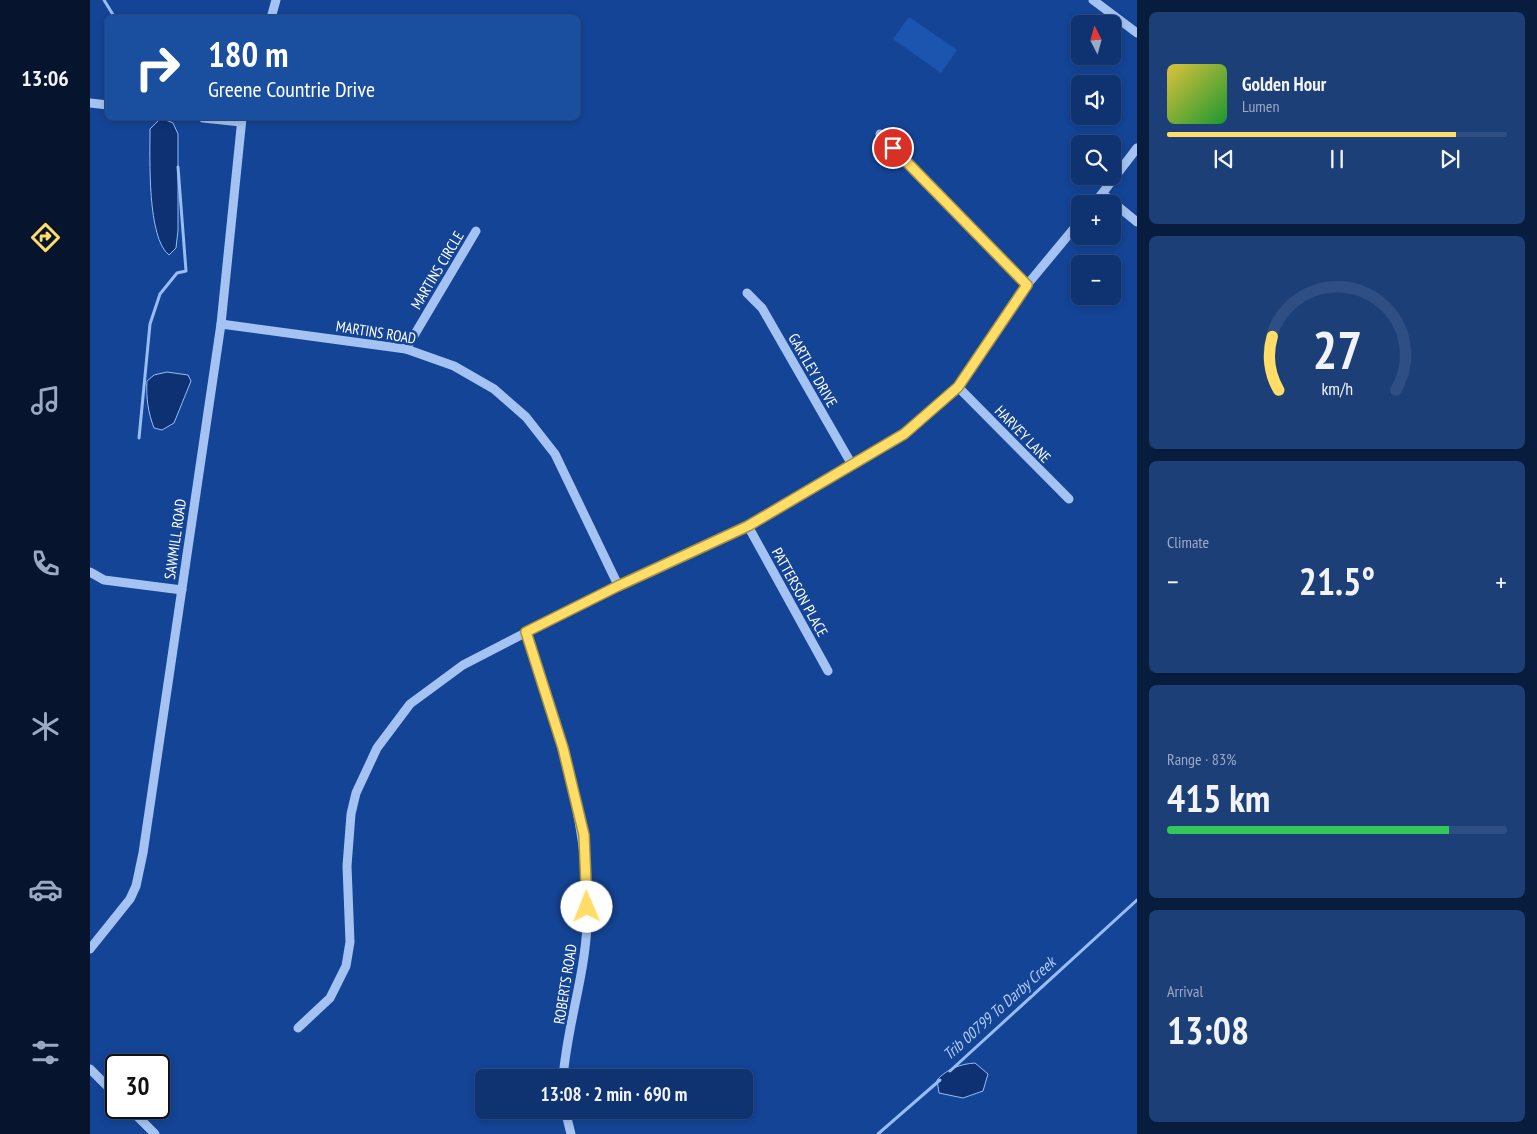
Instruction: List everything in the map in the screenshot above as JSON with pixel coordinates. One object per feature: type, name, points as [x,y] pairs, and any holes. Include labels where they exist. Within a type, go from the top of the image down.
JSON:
[{"type":"street","points":[[272,15],[276,0]]},
{"type":"street","points":[[1093,0],[1137,33]]},
{"type":"street","points":[[90,103],[105,105]]},
{"type":"street","name":"SAWMILL ROAD","points":[[90,949],[130,900],[136,886],[143,853],[221,324],[242,120]]},
{"type":"street","points":[[880,134],[1027,285]]},
{"type":"street","points":[[1137,148],[1103,194],[1137,222]]},
{"type":"street","name":"MARTINS CIRCLE","points":[[406,349],[476,231]]},
{"type":"street","points":[[298,1028],[330,998],[346,966],[350,942],[348,838],[356,792],[377,748],[395,721],[426,691],[463,665],[618,586],[748,526],[904,434],[958,387],[1027,285],[1071,232]]},
{"type":"street","name":"GARTLEY DRIVE","points":[[747,293],[762,308],[852,463]]},
{"type":"street","name":"MARTINS ROAD","points":[[221,324],[406,349],[454,366],[477,378],[526,417],[555,454],[618,586]]},
{"type":"street","name":"HARVEY LANE","points":[[958,387],[1069,499]]},
{"type":"street","name":"PATTERSON PLACE","points":[[748,526],[828,671]]},
{"type":"street","points":[[90,572],[104,580],[182,590]]},
{"type":"street","name":"ROBERTS ROAD","points":[[526,632],[563,748],[584,835],[587,890],[586,949],[565,1069]]},
{"type":"street","points":[[90,1069],[105,1084]]},
{"type":"street","points":[[140,1119],[156,1134]]},
{"type":"street","points":[[567,1119],[571,1134]]},
{"type":"shaded area","points":[[909,17],[957,50],[941,73],[893,39]]},
{"type":"shaded area","points":[[159,120],[166,120],[173,123],[178,134],[178,230],[176,248],[169,255],[162,246],[153,215],[150,177],[150,129]]},
{"type":"shaded area","points":[[167,372],[188,375],[191,381],[174,423],[162,430],[154,428],[152,422],[148,405],[147,381],[154,375]]},
{"type":"shaded area","points":[[975,1063],[988,1074],[983,1091],[963,1098],[939,1093],[937,1080],[941,1076],[954,1068]]},
{"type":"waterway","points":[[104,0],[113,15]]},
{"type":"waterway","points":[[139,438],[150,324],[160,294],[177,273],[186,271],[178,167]]},
{"type":"waterway","name":"Trib 00799 To Darby Creek","points":[[950,1071],[1137,900]]},
{"type":"waterway","name":"Trib 00799 To Darby Creek","points":[[878,1134],[940,1080]]},
{"type":"route","points":[[587,907],[584,835],[563,748],[526,632],[618,586],[748,526],[904,434],[958,387],[1027,285],[893,148]]}]
